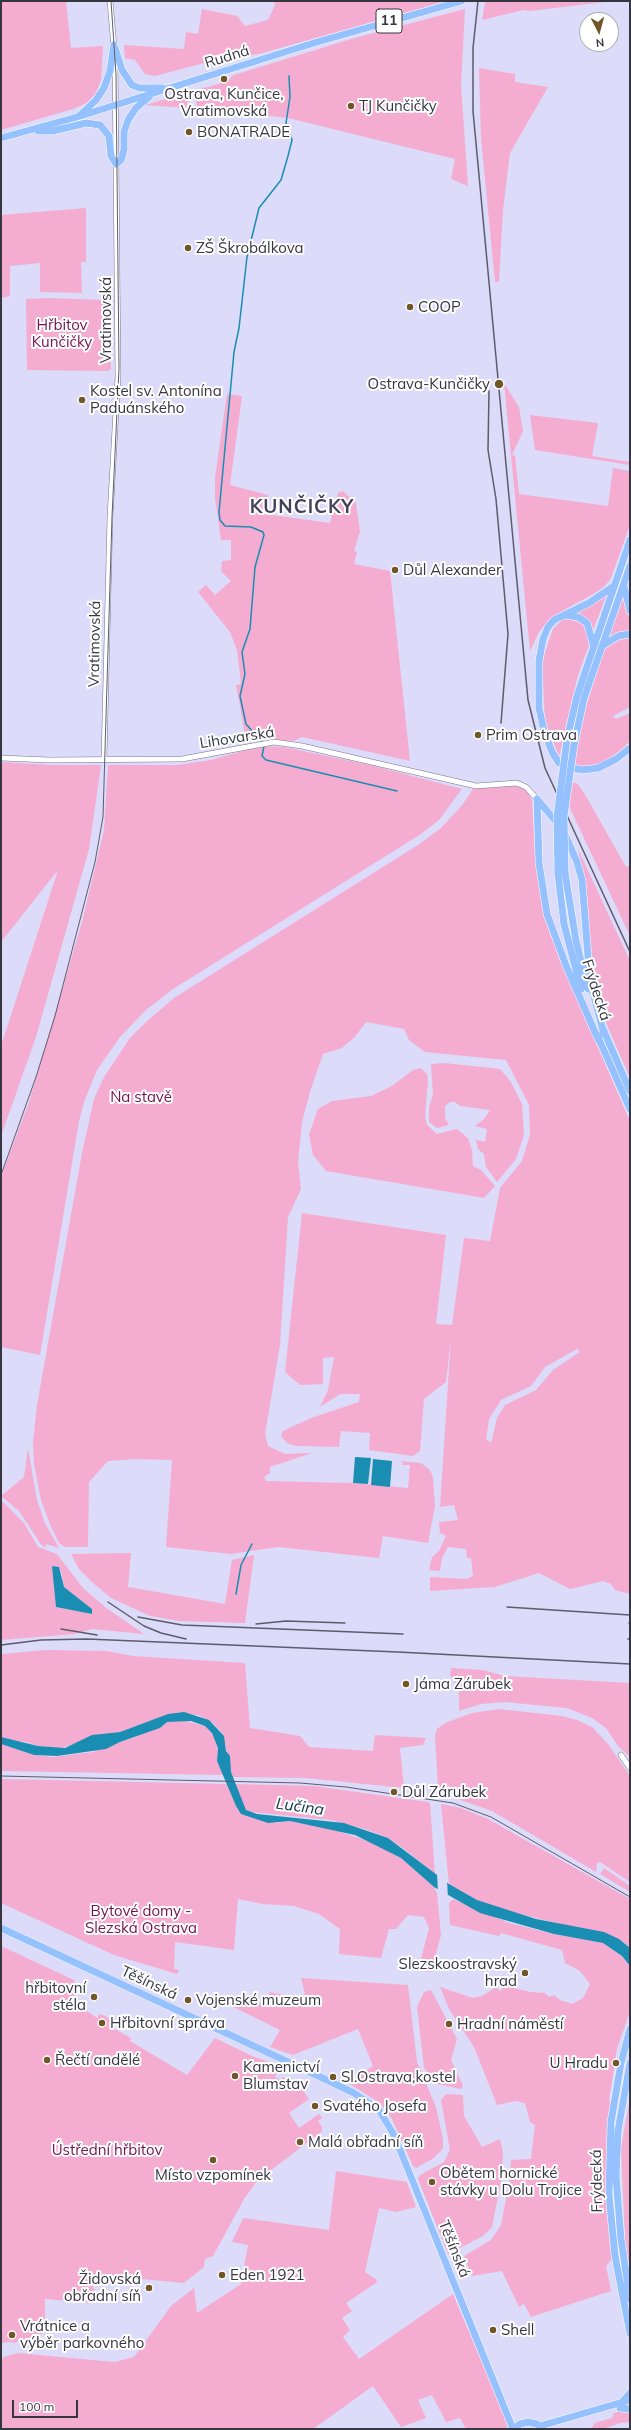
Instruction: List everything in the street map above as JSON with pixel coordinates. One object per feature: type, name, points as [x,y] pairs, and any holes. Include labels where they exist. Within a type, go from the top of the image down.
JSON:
[{"type":"main road","name":"Rudná","points":[[1,138],[116,106],[292,50],[461,1]]},
{"type":"main road","points":[[114,45],[122,70],[132,85],[140,88],[170,88]]},
{"type":"main road","points":[[77,117],[93,104],[102,92],[110,71],[114,45]]},
{"type":"main road","points":[[30,131],[53,131],[86,123],[100,125],[109,136],[111,156],[116,164],[121,160],[124,150],[124,132],[133,110],[148,98],[170,88]]},
{"type":"main road","points":[[630,540],[614,586],[594,601],[553,621],[546,630],[541,646],[538,665],[540,714],[552,752],[559,763],[566,767],[587,770],[607,764],[630,748]]},
{"type":"main road","points":[[630,566],[624,585],[630,611]]},
{"type":"main road","name":"Frýdecká","points":[[624,585],[584,698],[574,746],[564,816],[568,902],[582,972],[604,1034],[630,1091]]},
{"type":"main road","name":"Frýdecká","points":[[614,586],[577,696],[567,738],[557,817],[558,874],[564,924],[572,961],[598,1039],[630,1109]]},
{"type":"main road","points":[[563,615],[578,617],[587,623],[594,645]]},
{"type":"main road","points":[[602,646],[618,636],[630,634]]},
{"type":"main road","points":[[537,799],[564,830],[574,852],[581,875],[590,982],[604,1034]]},
{"type":"main road","points":[[537,799],[539,863],[547,914],[567,968],[598,1039]]},
{"type":"main road","name":"Těšínská","points":[[1,1928],[336,2084],[365,2100],[379,2110],[394,2135],[506,2410],[516,2427],[530,2422],[541,2427],[620,2405],[630,2405]]},
{"type":"main road","name":"Frýdecká","points":[[630,2029],[613,2105],[609,2147],[611,2226],[624,2286],[630,2299]]},
{"type":"main road","name":"Frýdecká","points":[[630,2063],[618,2131],[616,2176],[624,2286],[627,2319],[630,2333]]},
{"type":"main road","points":[[630,2393],[620,2405],[630,2409]]},
{"type":"main road","name":"Těšínská","points":[[552,2429],[620,2405],[630,2400]]},
{"type":"street","name":"Vratimovská","points":[[104,759],[110,517],[118,376],[116,106],[114,45],[110,1]]},
{"type":"street","name":"Lihovarská","points":[[1,758],[188,758],[265,742],[297,745],[476,786],[515,782],[526,787],[537,799]]},
{"type":"street","points":[[630,1761],[621,1755],[630,1768]]},
{"type":"green space","points":[[1,1],[66,1],[71,48],[103,46],[101,80],[96,93],[87,103],[73,109],[1,130]]},
{"type":"green space","points":[[274,1],[447,1],[259,54],[212,61],[155,76],[145,74],[135,60],[125,58],[124,45],[184,49],[186,32],[198,34],[202,9],[237,16],[245,26],[268,20],[275,5]]},
{"type":"green space","points":[[613,1],[530,11],[523,10],[482,20],[485,2]]},
{"type":"green space","points":[[465,9],[461,85],[468,186],[451,179],[455,159],[288,118],[197,108],[195,96],[189,97],[186,108],[145,105],[225,82],[234,75],[351,39]]},
{"type":"green space","points":[[479,68],[515,74],[515,82],[548,87],[510,153],[503,210],[499,282],[495,282],[481,138]]},
{"type":"green space","points":[[86,208],[86,262],[81,262],[82,293],[40,292],[40,263],[10,266],[10,296],[1,298],[1,215]]},
{"type":"green space","name":"Hřbitov Kunčičky","points":[[49,298],[106,300],[110,303],[110,323],[105,327],[106,346],[110,349],[111,369],[108,371],[27,370],[26,299]]},
{"type":"green space","points":[[504,383],[519,407],[523,431],[512,455],[515,456],[519,494],[608,506],[613,468],[630,471],[630,525],[611,578],[605,586],[595,593],[553,616],[539,632],[530,651]]},
{"type":"green space","points":[[227,394],[242,396],[230,485],[268,495],[265,514],[330,523],[338,493],[343,491],[356,503],[360,532],[354,551],[357,552],[354,564],[390,571],[410,761],[302,737],[294,741],[268,739],[246,741],[236,685],[241,684],[237,650],[230,632],[198,592],[206,585],[215,595],[231,581],[221,571],[222,561],[231,560],[231,540],[221,540],[215,498],[215,477]]},
{"type":"green space","points":[[530,415],[598,423],[592,456],[630,462],[630,465],[535,450]]},
{"type":"green space","points":[[607,594],[593,630],[589,621],[573,614],[594,604]]},
{"type":"green space","points":[[622,597],[630,617],[630,632],[608,638]]},
{"type":"green space","points":[[563,619],[574,620],[582,624],[588,635],[589,645],[578,675],[559,757],[545,722],[542,661],[553,629]]},
{"type":"green space","points":[[630,637],[630,707],[613,716],[616,719],[630,713],[630,741],[622,750],[596,767],[582,768],[574,763],[586,707],[603,653],[606,648],[619,638]]},
{"type":"green space","points":[[260,746],[284,747],[370,765],[462,789],[439,820],[421,834],[173,989],[146,1010],[120,1037],[97,1070],[84,1102],[79,1121],[40,1355],[1,1347],[1,1177],[29,1102],[82,922],[104,830],[108,765],[177,765],[211,760]]},
{"type":"green space","points":[[1,762],[51,765],[101,765],[89,849],[36,1037],[1,1136],[1,1046],[58,870],[1,942]]},
{"type":"green space","points":[[572,782],[578,784],[587,798],[626,867],[630,865],[630,936],[569,806]]},
{"type":"green space","name":"Na stavě","points":[[516,786],[526,790],[532,800],[536,866],[567,976],[630,1121],[630,1594],[615,1590],[611,1584],[603,1581],[570,1589],[539,1573],[495,1587],[430,1591],[430,1577],[467,1579],[473,1576],[471,1558],[467,1558],[466,1549],[448,1547],[442,1558],[440,1571],[429,1570],[432,1557],[439,1551],[446,1536],[440,1533],[439,1522],[458,1520],[454,1505],[440,1507],[451,1337],[446,1382],[424,1399],[420,1451],[413,1456],[369,1450],[370,1433],[341,1431],[339,1447],[296,1446],[287,1443],[281,1436],[283,1431],[311,1418],[359,1402],[360,1394],[340,1394],[320,1407],[328,1390],[334,1357],[323,1358],[323,1384],[300,1385],[285,1372],[302,1213],[446,1235],[436,1324],[452,1325],[464,1238],[490,1241],[500,1188],[522,1161],[530,1135],[529,1105],[506,1060],[425,1052],[409,1040],[404,1029],[366,1022],[355,1037],[342,1048],[323,1054],[310,1092],[302,1122],[298,1161],[301,1189],[288,1217],[280,1345],[265,1434],[268,1446],[285,1454],[312,1453],[270,1467],[270,1473],[264,1477],[266,1481],[353,1483],[408,1488],[410,1465],[402,1465],[403,1462],[399,1461],[421,1463],[430,1470],[433,1478],[435,1506],[428,1543],[383,1536],[379,1558],[278,1547],[231,1554],[166,1547],[172,1460],[135,1459],[108,1461],[89,1482],[88,1547],[65,1547],[59,1543],[51,1527],[41,1500],[34,1464],[33,1442],[37,1405],[82,1153],[94,1099],[104,1077],[130,1038],[174,998],[418,845],[441,828],[463,804],[473,789]],"holes":[[[577,1349],[580,1352],[553,1370],[536,1390],[505,1405],[497,1418],[491,1443],[486,1439],[489,1419],[501,1400],[531,1386],[545,1367]]]},
{"type":"green space","points":[[578,849],[630,961],[630,1078],[607,1025],[592,983],[584,881]]},
{"type":"green space","points":[[444,1063],[500,1069],[511,1082],[522,1104],[524,1135],[516,1159],[497,1182],[486,1167],[484,1154],[478,1149],[476,1140],[485,1142],[487,1129],[475,1126],[484,1119],[490,1110],[460,1106],[455,1102],[450,1102],[445,1106],[445,1118],[449,1125],[437,1128],[429,1122],[429,1107],[433,1095],[431,1064]]},
{"type":"green space","points":[[421,1068],[427,1074],[428,1081],[425,1116],[427,1125],[437,1134],[457,1129],[468,1138],[472,1150],[473,1166],[481,1170],[495,1186],[484,1198],[326,1171],[313,1155],[309,1134],[318,1109],[332,1101],[371,1096],[392,1086],[413,1070]]},
{"type":"green space","points":[[28,1448],[37,1500],[45,1523],[59,1548],[46,1544],[45,1548],[40,1543],[19,1511],[1,1496],[24,1477]]},
{"type":"green space","points":[[1,1500],[24,1523],[38,1547],[57,1554],[83,1588],[105,1607],[144,1634],[92,1629],[75,1634],[1,1640]],"holes":[[[53,1566],[61,1571],[64,1587],[92,1609],[92,1614],[56,1607]]]},
{"type":"green space","points":[[131,1553],[128,1587],[225,1604],[232,1560],[254,1555],[245,1623],[179,1621],[150,1616],[111,1598],[79,1569],[71,1554]]},
{"type":"green space","points":[[46,1650],[106,1651],[133,1656],[245,1663],[250,1728],[300,1736],[309,1747],[373,1751],[375,1735],[426,1738],[423,1745],[400,1748],[404,1788],[306,1778],[232,1777],[223,1734],[213,1723],[198,1715],[168,1714],[120,1732],[101,1734],[62,1748],[38,1746],[26,1742],[4,1739],[1,1737],[1,1654]]},
{"type":"green space","points":[[451,1668],[483,1670],[505,1676],[630,1683],[630,1757],[618,1746],[606,1728],[592,1718],[567,1708],[505,1702],[481,1704],[459,1711],[459,1687],[450,1675]]},
{"type":"green space","points":[[499,1709],[562,1716],[577,1720],[592,1727],[608,1744],[630,1776],[630,1882],[600,1862],[597,1863],[596,1872],[492,1811],[458,1799],[457,1793],[452,1787],[445,1786],[438,1788],[435,1736],[437,1729],[445,1723],[472,1713]]},
{"type":"green space","points":[[186,1721],[205,1726],[212,1733],[218,1748],[217,1761],[224,1775],[1,1771],[1,1744],[34,1755],[53,1757],[93,1752],[160,1728],[167,1722]]},
{"type":"green space","name":"Bytové domy - Slezská Ostrava","points":[[1,1779],[227,1784],[236,1806],[276,1823],[290,1821],[332,1829],[374,1843],[401,1858],[434,1887],[437,1893],[441,1935],[431,1972],[418,1970],[429,1928],[424,1917],[408,1915],[396,1929],[389,1929],[381,1958],[339,1954],[340,1929],[319,1914],[294,1906],[263,1904],[238,1899],[234,1950],[175,1942],[174,1969],[179,1970],[177,1974],[114,1955],[1,1903]]},
{"type":"green space","points":[[234,1784],[314,1786],[428,1802],[430,1803],[435,1874],[388,1838],[365,1829],[331,1820],[251,1812],[246,1810]]},
{"type":"green space","points":[[441,1804],[461,1808],[488,1819],[630,1899],[630,1948],[619,1939],[497,1908],[477,1900],[449,1884]]},
{"type":"green space","points":[[604,1868],[630,1886],[630,1892],[600,1874]]},
{"type":"green space","points":[[453,1899],[509,1923],[554,1934],[603,1943],[622,1956],[630,1966],[630,2012],[617,2048],[609,2101],[613,2105],[609,2147],[615,2256],[606,2266],[611,2291],[531,2317],[524,2304],[519,2307],[502,2271],[472,2276],[464,2256],[491,2240],[501,2225],[510,2178],[511,2160],[531,2159],[535,2125],[530,2122],[525,2103],[515,2101],[497,2105],[474,2047],[449,2009],[440,1987],[473,1998],[482,1996],[496,1987],[500,1991],[505,1986],[531,1992],[545,1993],[549,1997],[554,1995],[560,2000],[572,2004],[583,1998],[590,1984],[580,1971],[565,1963],[562,1950],[501,1933],[499,1936],[450,1925],[449,1903]]},
{"type":"green space","name":"Ústřední hřbitov","points":[[1,1946],[74,1980],[76,1987],[74,2002],[97,2018],[100,2014],[105,2016],[111,2020],[111,2027],[131,2038],[130,2041],[187,2075],[215,2038],[252,2056],[280,2066],[275,2077],[280,2080],[283,2077],[302,2089],[309,2099],[289,2113],[299,2128],[319,2114],[322,2118],[318,2121],[322,2127],[322,2131],[257,2181],[244,2199],[213,2256],[205,2259],[204,2267],[184,2283],[99,2275],[92,2284],[96,2295],[92,2303],[45,2299],[45,2326],[47,2332],[14,2343],[1,2343]]},
{"type":"green space","points":[[301,1978],[408,1985],[417,2062],[436,2107],[443,2139],[443,2148],[434,2158],[416,2168],[413,2166],[392,2119],[380,2103],[348,2083],[373,2066],[358,2029],[293,2055],[270,2047],[280,2030],[213,1997],[269,2004],[269,1992],[300,1998],[305,1994]]},
{"type":"green space","points":[[431,1990],[457,2039],[451,2060],[463,2086],[461,2089],[437,2084],[424,2068],[417,2007],[424,1992]]},
{"type":"green space","points":[[446,2094],[463,2095],[464,2116],[482,2147],[500,2139],[503,2152],[502,2176],[492,2227],[483,2236],[448,2254],[418,2179],[420,2175],[444,2162],[450,2150],[441,2100]]},
{"type":"green space","points":[[630,2098],[630,2271],[625,2239],[621,2148]]},
{"type":"green space","points":[[336,2171],[407,2182],[416,2207],[396,2212],[379,2208],[365,2272],[377,2280],[376,2283],[346,2303],[352,2311],[342,2318],[350,2330],[343,2337],[359,2359],[453,2294],[504,2414],[508,2429],[466,2429],[460,2418],[446,2422],[432,2395],[418,2400],[426,2418],[401,2427],[373,2386],[313,2429],[1,2429],[1,2360],[4,2357],[17,2353],[115,2362],[134,2357],[171,2306],[194,2288],[197,2313],[241,2284],[248,2245],[232,2242],[243,2218],[329,2230]]},
{"type":"green space","points":[[624,2410],[630,2411],[630,2422],[620,2423],[603,2429],[591,2429],[595,2423],[612,2418],[614,2413]]},
{"type":"water","points":[[355,1457],[371,1458],[368,1484],[353,1483]]},
{"type":"water","points":[[373,1459],[392,1461],[390,1487],[371,1485]]},
{"type":"water","points":[[52,1566],[59,1567],[64,1587],[92,1609],[92,1614],[56,1607]]},
{"type":"water","points":[[184,1712],[209,1720],[224,1736],[226,1751],[230,1756],[231,1772],[246,1810],[257,1814],[344,1823],[388,1838],[449,1884],[477,1900],[536,1919],[604,1932],[619,1939],[630,1948],[630,1966],[622,1956],[603,1943],[554,1934],[480,1913],[434,1887],[401,1858],[355,1835],[290,1821],[268,1823],[241,1814],[236,1806],[217,1761],[218,1748],[212,1733],[205,1726],[191,1721],[167,1722],[160,1728],[120,1742],[106,1749],[57,1756],[34,1755],[1,1744],[1,1737],[38,1746],[65,1748],[92,1735],[120,1732],[168,1714]]},
{"type":"pier","points":[[437,1873],[447,1880],[448,1899],[438,1892]]},
{"type":"waterway","points":[[262,742],[246,724],[240,696],[245,674],[242,652],[250,629],[255,567],[264,535],[263,532],[251,527],[225,526],[220,520],[219,512],[234,352],[239,328],[247,257],[259,208],[281,180],[292,140],[286,123],[290,97],[289,76]]},
{"type":"waterway","points":[[264,746],[262,756],[266,760],[397,791]]},
{"type":"waterway","points":[[236,1594],[241,1565],[252,1544]]},
{"type":"tram line","points":[[1,1175],[36,1077],[55,1016],[95,862],[103,817],[112,517],[119,369],[116,74],[111,1]]},
{"type":"tram line","points":[[1,1776],[300,1783],[346,1787],[453,1803],[491,1817],[630,1897]]},
{"type":"railway","points":[[478,1],[473,48],[473,111],[528,700],[545,768],[630,952]]},
{"type":"railway","points":[[489,391],[488,450],[496,499],[508,634],[501,723]]},
{"type":"railway","points":[[108,1602],[144,1626],[161,1633],[186,1639]]},
{"type":"railway","points":[[507,1607],[630,1615]]},
{"type":"railway","points":[[138,1617],[182,1625],[403,1634]]},
{"type":"railway","points":[[256,1624],[286,1621],[345,1623]]},
{"type":"railway","points":[[61,1629],[97,1635]]},
{"type":"railway","points":[[1,1645],[41,1640],[87,1639],[398,1652],[630,1664]]},
{"type":"place","name":"Ostrava, Kunčice, Vratimovská","points":[[224,79]]},
{"type":"place","name":"TJ Kunčičky","points":[[351,106]]},
{"type":"place","name":"BONATRADE","points":[[189,132]]},
{"type":"place","name":"ZŠ Škrobálkova","points":[[188,248]]},
{"type":"place","name":"COOP","points":[[410,307]]},
{"type":"place","name":"Ostrava-Kunčičky","points":[[499,384]]},
{"type":"place","name":"Kostel sv. Antonína Paduánského","points":[[82,400]]},
{"type":"place","name":"Důl Alexander","points":[[395,570]]},
{"type":"place","name":"Prim Ostrava","points":[[478,735]]},
{"type":"place","name":"Jáma Zárubek","points":[[406,1684]]},
{"type":"place","name":"Důl Zárubek","points":[[394,1792]]},
{"type":"place","name":"Slezskoostravský hrad","points":[[525,1973]]},
{"type":"place","name":"hřbitovní stéla","points":[[94,1997]]},
{"type":"place","name":"Vojenské muzeum","points":[[188,2000]]},
{"type":"place","name":"Hřbitovní správa","points":[[102,2023]]},
{"type":"place","name":"Hradní náměstí","points":[[449,2024]]},
{"type":"place","name":"Řečtí andělé","points":[[47,2060]]},
{"type":"place","name":"U Hradu","points":[[616,2063]]},
{"type":"place","name":"Kamenictví Blumstav","points":[[235,2076]]},
{"type":"place","name":"Sl.Ostrava,kostel","points":[[333,2077]]},
{"type":"place","name":"Svatého Josefa","points":[[315,2106]]},
{"type":"place","name":"Malá obřadní síň","points":[[300,2142]]},
{"type":"place","name":"Místo vzpomínek","points":[[213,2160]]},
{"type":"place","name":"Obětem hornické stávky u Dolu Trojice","points":[[432,2182]]},
{"type":"place","name":"Eden 1921","points":[[222,2275]]},
{"type":"place","name":"Židovská obřadní síň","points":[[149,2288]]},
{"type":"place","name":"Shell","points":[[493,2330]]},
{"type":"place","name":"Vrátnice a výběr parkovného","points":[[12,2335]]},
{"type":"district","name":"KUNČIČKY","points":[[302,507]]},
{"type":"water label","name":"Lučina","points":[[300,1807]]}]
